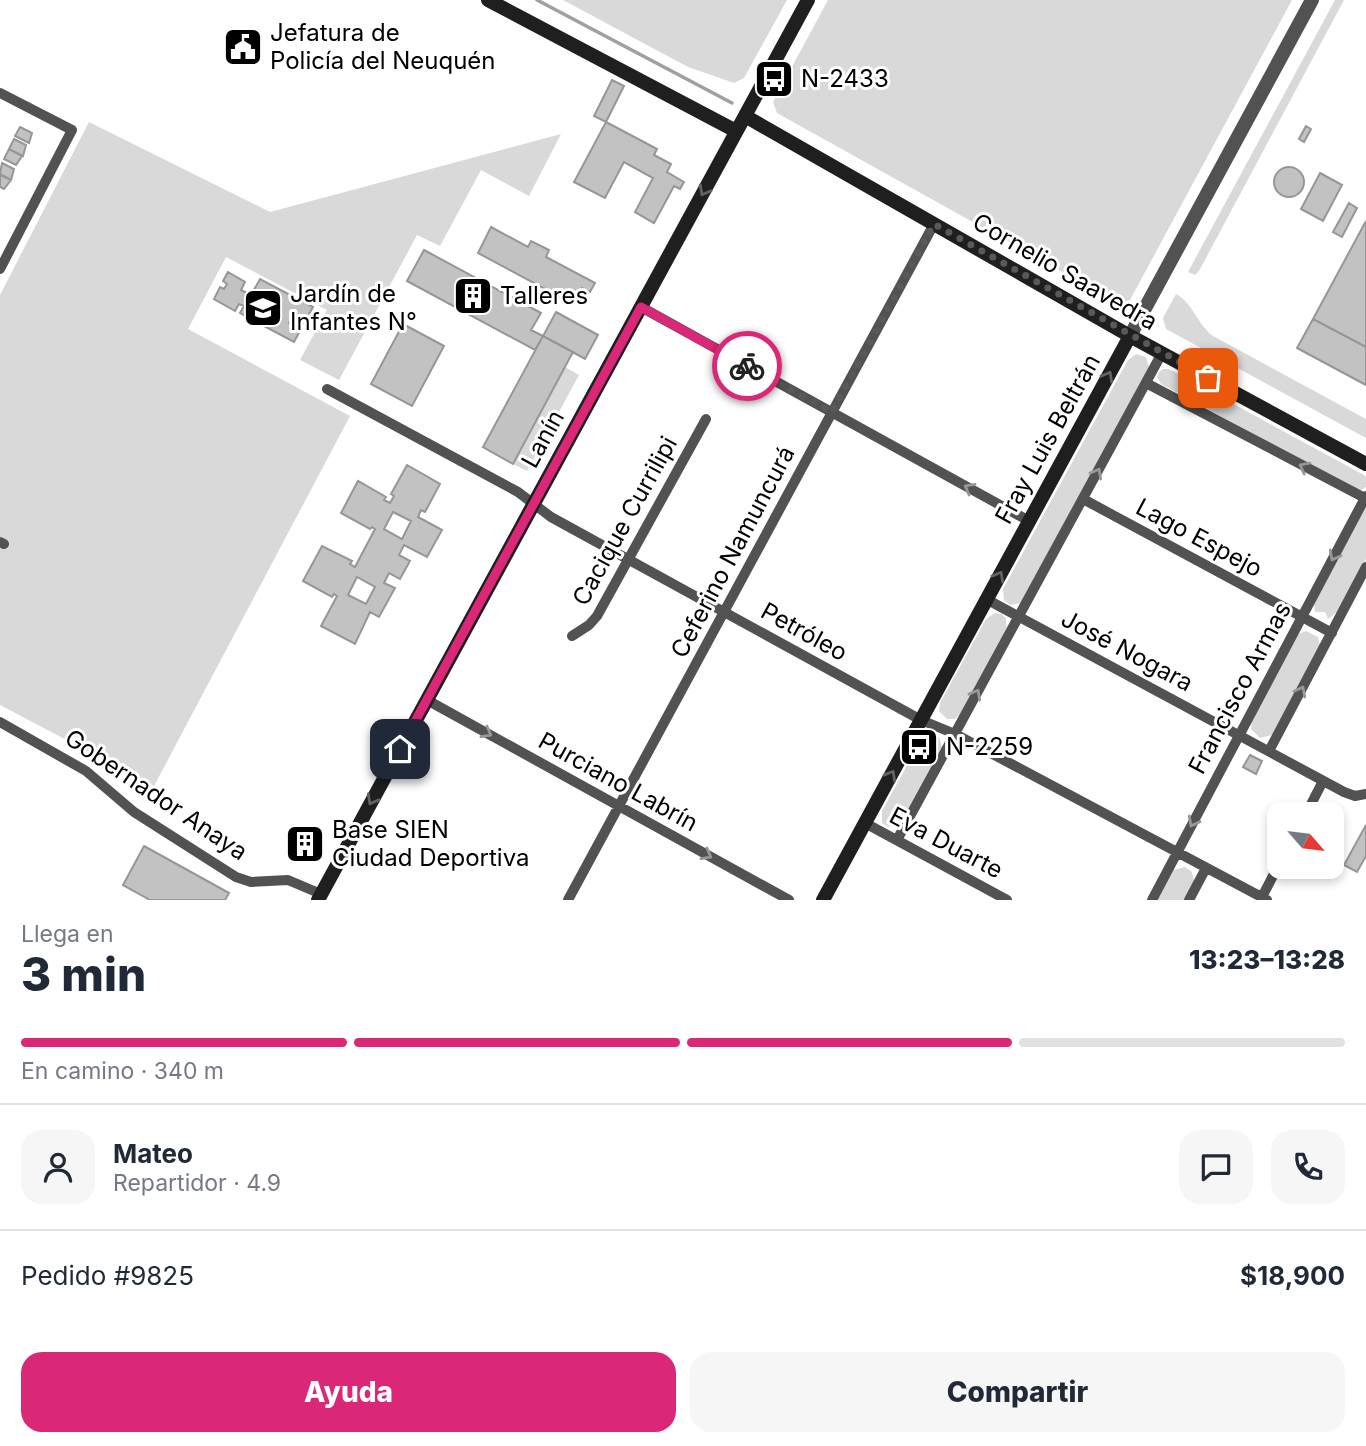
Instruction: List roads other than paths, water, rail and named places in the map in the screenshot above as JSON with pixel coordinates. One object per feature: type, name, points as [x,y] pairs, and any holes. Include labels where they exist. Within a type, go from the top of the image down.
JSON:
[{"type":"main road","points":[[488,0],[736,131]]},
{"type":"main road","name":"Lanín","points":[[323,898],[427,700],[808,0]]},
{"type":"main road","name":"Cornelio Saavedra","points":[[744,116],[1162,353],[1366,464]]},
{"type":"main road","name":"Fray Luis Beltrán","points":[[823,900],[1130,335]]},
{"type":"street","name":"Fray Luis Beltrán","points":[[1130,335],[1312,0]]},
{"type":"street","points":[[0,93],[72,130],[0,269]]},
{"type":"street","name":"Ceferino Namuncurá","points":[[568,900],[934,224]]},
{"type":"street","points":[[641,307],[1029,521]]},
{"type":"street","points":[[897,840],[1162,353]]},
{"type":"street","points":[[1146,383],[1365,497]]},
{"type":"street","name":"Petróleo","points":[[327,388],[518,492],[551,517],[921,720],[955,734],[1264,899]]},
{"type":"street","name":"Cacique Currilipi","points":[[572,636],[594,621],[706,419]]},
{"type":"street","name":"Francisco Armas","points":[[1152,900],[1365,497]]},
{"type":"street","name":"Lago Espejo","points":[[1083,499],[1332,633]]},
{"type":"street","points":[[1269,751],[1366,568]]},
{"type":"street","name":"José Nogara","points":[[986,599],[1323,780],[1350,794],[1363,795]]},
{"type":"street","name":"Purciano Labrín","points":[[427,700],[789,900]]},
{"type":"street","name":"Gobernador Anaya","points":[[0,722],[86,771],[134,812],[236,877],[251,882],[288,880],[323,898]]},
{"type":"street","points":[[1312,802],[1323,780]]},
{"type":"street","name":"Eva Duarte","points":[[865,823],[1007,900]]},
{"type":"street","points":[[1189,900],[1206,868]]},
{"type":"street","points":[[1264,899],[1273,879]]},
{"type":"waterway","points":[[537,0],[732,103]]},
{"type":"place","name":"Jefatura de Policía del Neuquén","points":[[243,47]]},
{"type":"place","name":"N-2433","points":[[774,79]]},
{"type":"place","name":"Talleres","points":[[473,296]]},
{"type":"place","name":"Jardín de Infantes N°","points":[[263,308]]},
{"type":"place","name":"N-2259","points":[[919,747]]},
{"type":"place","name":"Base SIEN Ciudad Deportiva","points":[[305,844]]}]
